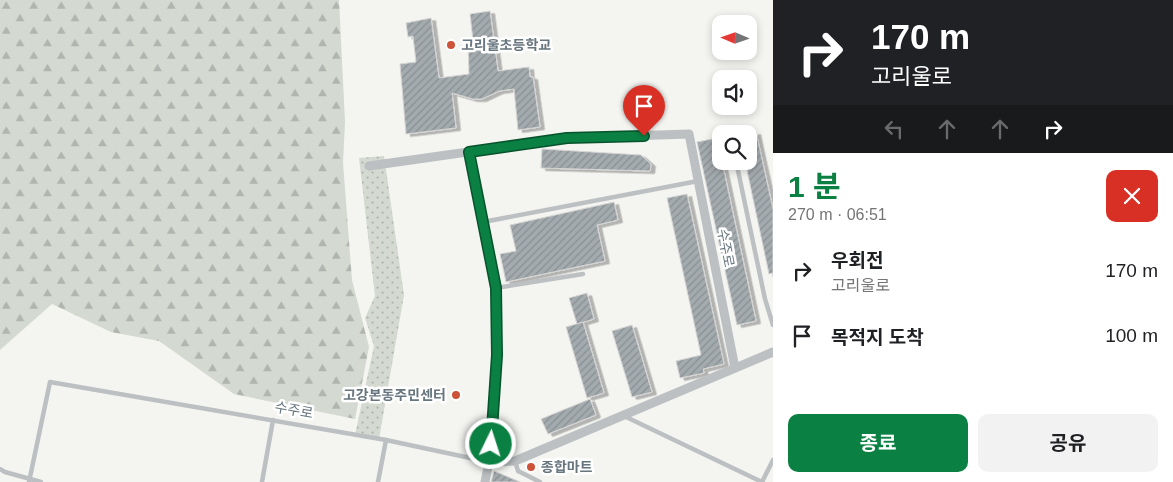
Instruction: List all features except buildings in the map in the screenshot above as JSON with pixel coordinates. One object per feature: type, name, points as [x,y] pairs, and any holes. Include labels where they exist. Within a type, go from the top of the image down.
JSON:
[{"type":"street","name":"수주로","points":[[469,152],[567,138],[690,134],[734,368]]},
{"type":"street","points":[[369,166],[469,152],[496,288],[497,355],[489,462],[485,482]]},
{"type":"street","name":"수주로","points":[[489,462],[515,461],[773,352]]},
{"type":"lane","points":[[738,170],[765,299],[773,325]]},
{"type":"lane","points":[[483,222],[699,181]]},
{"type":"lane","points":[[496,288],[584,274]]},
{"type":"lane","name":"수주로","points":[[30,481],[50,382],[386,440],[489,462]]},
{"type":"lane","points":[[623,415],[762,482],[773,460]]},
{"type":"lane","points":[[262,482],[273,420]]},
{"type":"lane","points":[[378,482],[386,440]]},
{"type":"lane","points":[[515,461],[518,471],[540,482]]},
{"type":"lane","points":[[0,469],[30,481],[41,482]]},
{"type":"green space","points":[[0,0],[339,0],[345,122],[343,163],[352,280],[369,347],[355,419],[234,394],[159,341],[111,332],[52,304],[0,350]]},
{"type":"green space","points":[[384,156],[404,295],[379,439],[355,435],[374,346],[365,318],[375,296],[359,158]]},
{"type":"place","name":"고리울초등학교","points":[[451,45]]},
{"type":"place","name":"고강본동주민센터","points":[[456,395]]},
{"type":"place","name":"종합마트","points":[[531,467]]},
{"type":"route","points":[[491,444],[497,355],[496,288],[469,152],[567,138],[644,136]]}]
